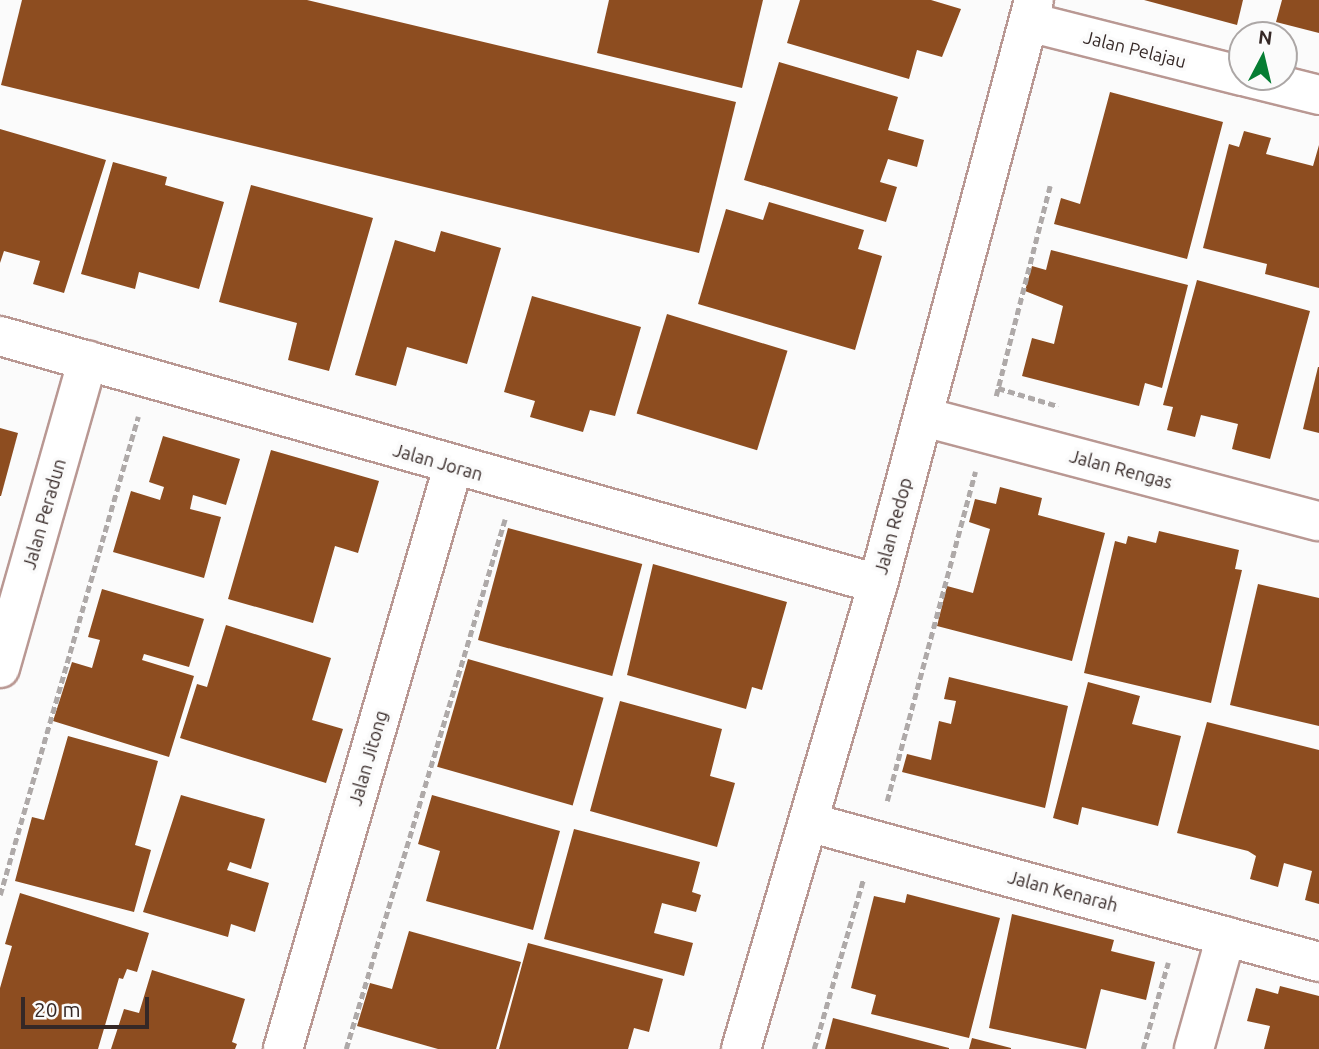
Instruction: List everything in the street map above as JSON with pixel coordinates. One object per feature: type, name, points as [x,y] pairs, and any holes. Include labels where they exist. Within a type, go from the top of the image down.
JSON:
[{"type":"street","name":"Jalan Pelajau","points":[[1031,11],[1228,71]]},
{"type":"street","name":"Jalan Redop","points":[[741,1049],[878,584],[1031,11]]},
{"type":"street","name":"Jalan Pelajau","points":[[1298,90],[1319,95]]},
{"type":"street","name":"Jalan Joran","points":[[0,336],[453,467],[878,584]]},
{"type":"street","name":"Jalan Peradun","points":[[0,668],[88,360]]},
{"type":"street","name":"Jalan Rengas","points":[[924,417],[1319,521]]},
{"type":"street","name":"Jalan Jitong","points":[[283,1049],[453,467]]},
{"type":"street","name":"Jalan Kenarah","points":[[808,822],[1319,962]]},
{"type":"street","points":[[1194,1049],[1226,936]]},
{"type":"path","points":[[814,1049],[988,433],[1050,186]]},
{"type":"path","points":[[0,895],[142,402]]},
{"type":"path","points":[[346,1049],[508,509]]},
{"type":"path","points":[[1143,1049],[1171,952]]},
{"type":"building","points":[[22,0],[307,0],[736,102],[699,253],[1,85]]},
{"type":"building","points":[[609,0],[763,0],[742,88],[597,53]]},
{"type":"building","points":[[800,0],[931,0],[961,9],[942,57],[917,50],[909,79],[787,43]]},
{"type":"building","points":[[1144,0],[1243,0],[1238,21],[1228,23]]},
{"type":"building","points":[[1282,0],[1319,0],[1319,33],[1298,28],[1298,21],[1276,21]]},
{"type":"building","points":[[779,62],[898,97],[888,130],[924,140],[917,167],[888,159],[880,182],[897,187],[886,222],[744,180]]},
{"type":"building","points":[[1110,92],[1223,122],[1187,259],[1054,224],[1061,198],[1080,204]]},
{"type":"building","points":[[0,129],[106,160],[64,293],[33,284],[40,261],[4,251],[0,263]]},
{"type":"building","points":[[1244,131],[1271,138],[1266,154],[1313,166],[1319,145],[1319,288],[1265,274],[1267,264],[1203,248],[1229,144],[1239,147]]},
{"type":"building","points":[[113,162],[167,177],[165,185],[224,202],[199,289],[139,272],[135,289],[81,274]]},
{"type":"building","points":[[251,185],[373,218],[329,371],[288,360],[297,323],[219,302]]},
{"type":"building","points":[[769,202],[864,230],[858,249],[882,256],[855,350],[698,304],[726,209],[763,220]]},
{"type":"building","points":[[441,231],[501,248],[467,364],[407,347],[396,386],[355,375],[395,240],[435,252]]},
{"type":"building","points":[[1051,250],[1188,285],[1162,388],[1145,383],[1139,406],[1022,376],[1032,338],[1054,344],[1063,306],[1025,291],[1032,266],[1046,270]]},
{"type":"building","points":[[1197,280],[1310,311],[1270,459],[1232,449],[1238,424],[1201,415],[1195,437],[1167,430],[1173,407],[1163,405]]},
{"type":"building","points":[[532,296],[641,327],[615,416],[590,410],[583,432],[530,417],[535,401],[504,392]]},
{"type":"building","points":[[667,314],[787,351],[757,450],[637,413]]},
{"type":"building","points":[[1319,367],[1319,433],[1303,429]]},
{"type":"building","points":[[0,428],[18,433],[1,496],[0,496]]},
{"type":"building","points":[[163,436],[240,459],[226,505],[193,495],[190,509],[221,517],[204,578],[113,552],[131,491],[160,500],[164,487],[149,482]]},
{"type":"building","points":[[271,450],[379,481],[358,553],[335,546],[313,623],[228,599]]},
{"type":"building","points":[[1000,487],[1042,498],[1038,515],[1105,533],[1072,661],[937,626],[947,586],[973,593],[990,529],[969,522],[975,499],[996,504]]},
{"type":"building","points":[[508,528],[642,564],[612,676],[478,640]]},
{"type":"building","points":[[1159,531],[1239,550],[1235,569],[1242,570],[1211,703],[1084,673],[1115,541],[1126,544],[1128,536],[1156,543]]},
{"type":"building","points":[[653,564],[787,602],[762,690],[752,687],[746,709],[627,675]]},
{"type":"building","points":[[1258,584],[1319,598],[1319,726],[1230,705]]},
{"type":"building","points":[[102,589],[204,619],[189,667],[144,654],[142,660],[194,676],[169,757],[53,721],[72,662],[92,668],[100,640],[88,637]]},
{"type":"building","points":[[226,625],[331,658],[312,720],[343,729],[326,783],[180,738],[197,684],[207,687]]},
{"type":"building","points":[[468,659],[604,698],[573,806],[437,767]]},
{"type":"building","points":[[949,677],[1068,706],[1045,808],[902,772],[907,754],[931,760],[939,721],[951,724],[956,701],[944,699]]},
{"type":"building","points":[[1088,682],[1140,696],[1132,724],[1181,736],[1158,826],[1082,807],[1078,825],[1053,818]]},
{"type":"building","points":[[620,701],[722,729],[710,776],[735,783],[717,847],[590,811]]},
{"type":"building","points":[[1207,722],[1319,750],[1319,904],[1305,900],[1312,871],[1284,863],[1278,887],[1250,879],[1256,856],[1248,851],[1177,833]]},
{"type":"building","points":[[68,736],[158,761],[135,845],[151,850],[134,912],[15,881],[32,817],[44,820]]},
{"type":"building","points":[[181,795],[265,819],[251,869],[230,862],[227,870],[269,883],[255,932],[231,924],[228,937],[143,912]]},
{"type":"building","points":[[432,795],[560,831],[533,930],[426,901],[440,851],[418,844]]},
{"type":"building","points":[[574,829],[700,862],[692,892],[701,895],[696,912],[662,903],[654,933],[693,943],[684,976],[544,939]]},
{"type":"building","points":[[20,893],[149,933],[137,972],[127,969],[123,979],[119,978],[98,1049],[0,1049],[0,988],[12,946],[5,944]]},
{"type":"building","points":[[907,894],[1000,918],[969,1038],[871,1014],[876,995],[851,988],[874,896],[905,903]]},
{"type":"building","points":[[1012,914],[1114,940],[1111,951],[1155,962],[1146,1000],[1101,989],[1086,1049],[989,1028]]},
{"type":"building","points":[[409,931],[521,962],[496,1049],[438,1049],[357,1026],[370,983],[392,989]]},
{"type":"building","points":[[528,943],[663,979],[649,1032],[634,1028],[628,1049],[499,1049]]},
{"type":"building","points":[[152,970],[245,999],[232,1042],[237,1044],[235,1049],[111,1049],[124,1009],[139,1013]]},
{"type":"building","points":[[1280,986],[1319,996],[1319,1049],[1264,1049],[1270,1026],[1247,1021],[1256,988],[1278,994]]},
{"type":"building","points":[[833,1018],[949,1048],[949,1049],[825,1049]]},
{"type":"building","points":[[972,1038],[1011,1048],[1011,1049],[969,1049]]}]
